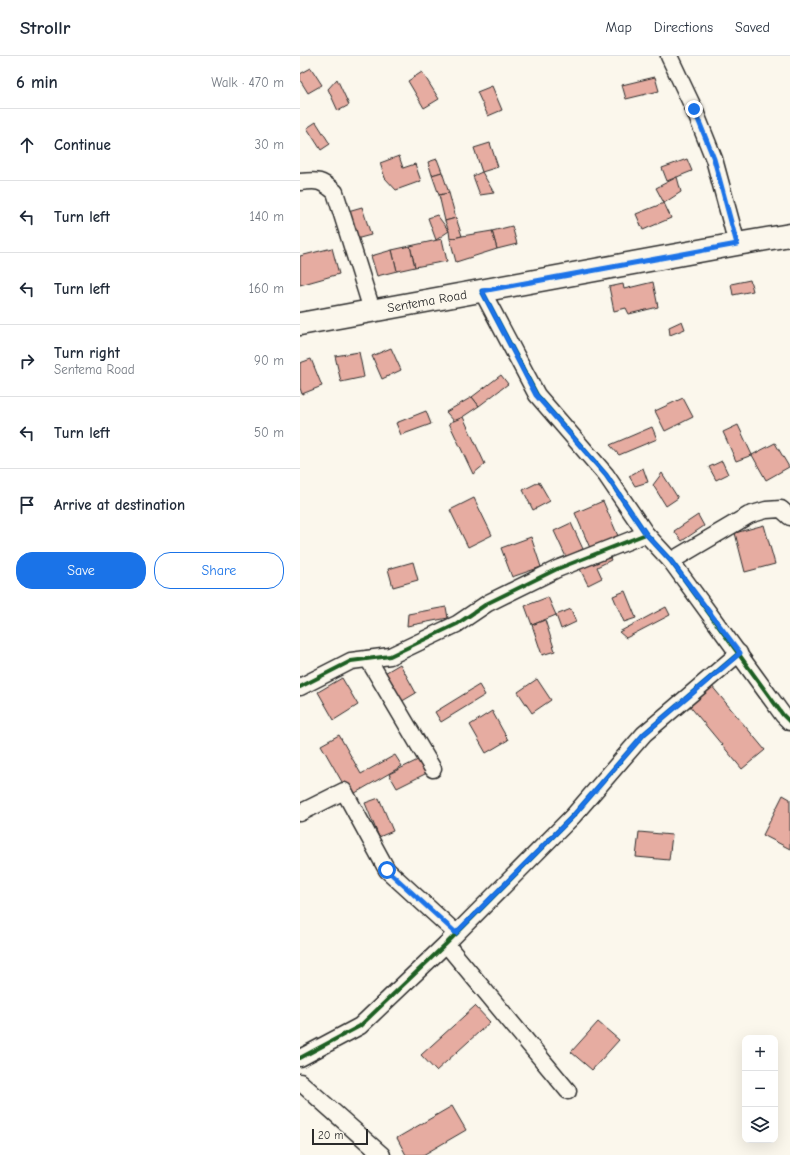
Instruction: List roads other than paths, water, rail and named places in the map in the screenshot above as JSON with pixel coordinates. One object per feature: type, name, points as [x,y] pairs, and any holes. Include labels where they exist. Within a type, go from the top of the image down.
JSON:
[{"type":"main road","name":"Sentema Road","points":[[300,324],[790,235]]},
{"type":"street","points":[[670,56],[694,109],[714,159],[737,244]]},
{"type":"street","points":[[300,182],[315,180],[326,184],[335,192],[372,310]]},
{"type":"street","points":[[482,291],[536,395],[606,475],[646,534],[671,561],[740,653],[783,715],[790,722]]},
{"type":"street","points":[[671,561],[749,515],[766,510],[781,509],[790,517]]},
{"type":"street","points":[[300,687],[351,661],[390,656],[457,624],[488,603],[557,569],[646,534]]},
{"type":"street","points":[[300,1058],[360,1026],[451,939],[573,816],[644,734],[740,653]]},
{"type":"street","points":[[368,659],[433,769]]},
{"type":"street","points":[[300,813],[344,791],[387,870],[451,939],[568,1091]]},
{"type":"street","points":[[300,1082],[382,1155]]}]
